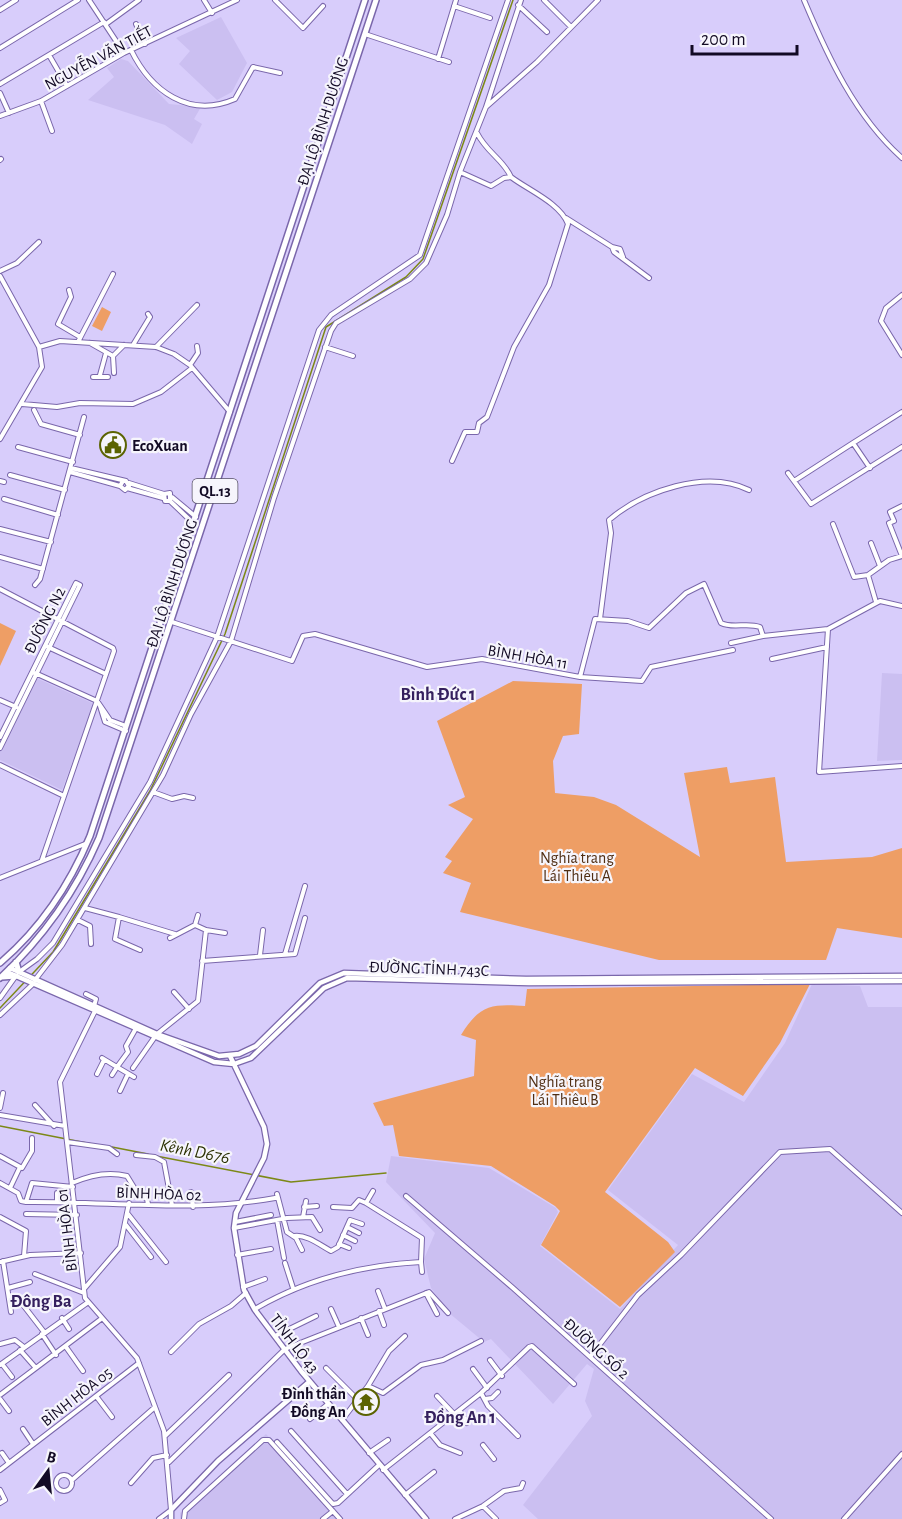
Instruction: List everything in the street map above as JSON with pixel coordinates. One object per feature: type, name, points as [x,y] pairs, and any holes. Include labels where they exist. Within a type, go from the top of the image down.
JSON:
[{"type":"highway","name":"ĐẠI LỘ BÌNH DƯƠNG","points":[[0,963],[24,940],[45,914],[67,882],[86,844],[162,621],[366,0]]},
{"type":"highway","name":"ĐẠI LỘ BÌNH DƯƠNG","points":[[0,978],[47,927],[72,892],[99,838],[376,0]]},
{"type":"highway","points":[[333,100],[342,103]]},
{"type":"highway","points":[[195,521],[204,524]]},
{"type":"highway","points":[[162,621],[172,622]]},
{"type":"highway","points":[[0,978],[17,974],[16,962]]},
{"type":"highway","points":[[0,963],[8,970]]},
{"type":"highway","points":[[0,969],[8,970]]},
{"type":"main road","points":[[8,970],[214,1062],[234,1064]]},
{"type":"main road","name":"ĐƯỜNG TỈNH 743C","points":[[230,1056],[248,1050],[264,1040],[321,983],[336,976],[368,973],[483,980]]},
{"type":"main road","name":"ĐƯỜNG TỈNH 743C","points":[[234,1064],[251,1058],[324,988],[340,980],[371,978],[685,980],[902,976]]},
{"type":"main road","name":"ĐƯỜNG TỈNH 743C","points":[[856,978],[902,981]]},
{"type":"main road","points":[[95,1008],[135,1030],[211,1055],[230,1056],[234,1064]]},
{"type":"main road","name":"TỈNH LỘ 43","points":[[234,1064],[264,1127],[267,1144],[264,1158],[241,1204],[235,1222],[237,1255],[243,1287],[255,1309],[309,1382],[426,1519]]},
{"type":"main road","points":[[171,1519],[171,1510],[218,1461],[309,1382]]},
{"type":"street","points":[[0,10],[16,0]]},
{"type":"street","points":[[0,48],[78,0]]},
{"type":"street","points":[[89,0],[124,53]]},
{"type":"street","points":[[0,84],[105,23],[139,0]]},
{"type":"street","points":[[204,0],[212,13]]},
{"type":"street","name":"NGUYỄN VĂN TIẾT","points":[[0,116],[41,101],[124,53],[237,0]]},
{"type":"street","points":[[274,0],[303,28],[323,6]]},
{"type":"street","points":[[438,59],[456,0]]},
{"type":"street","points":[[0,998],[17,974],[53,943],[150,782],[217,637],[319,330],[331,315],[420,255],[508,0]]},
{"type":"street","points":[[0,1015],[34,982],[78,920],[153,792],[229,641],[274,498],[325,347],[336,323],[410,279],[426,262],[477,132],[521,0]]},
{"type":"street","points":[[544,0],[571,27]]},
{"type":"street","points":[[486,107],[537,62],[598,0]]},
{"type":"street","points":[[804,0],[849,92],[876,131],[902,158]]},
{"type":"street","points":[[518,5],[547,33]]},
{"type":"street","points":[[454,6],[490,18]]},
{"type":"street","points":[[136,24],[145,44]]},
{"type":"street","points":[[365,34],[449,62]]},
{"type":"street","points":[[130,50],[138,65],[168,96],[187,104],[207,106],[234,99],[253,67],[280,73]]},
{"type":"street","points":[[49,55],[67,86]]},
{"type":"street","points":[[0,93],[9,113]]},
{"type":"street","points":[[41,101],[52,131]]},
{"type":"street","points":[[477,132],[485,148],[500,160],[511,177],[566,217],[612,247],[619,248],[623,257],[649,278]]},
{"type":"street","points":[[460,172],[490,186],[504,178],[511,177]]},
{"type":"street","points":[[447,180],[456,184]]},
{"type":"street","points":[[452,461],[465,432],[477,432],[479,423],[487,417],[514,347],[549,285],[568,224],[566,217]]},
{"type":"street","points":[[0,440],[42,367],[39,346],[0,274],[17,263],[39,242]]},
{"type":"street","points":[[78,342],[113,274]]},
{"type":"street","points":[[69,290],[71,297],[58,324],[80,337]]},
{"type":"street","points":[[901,297],[886,308],[881,321],[902,355]]},
{"type":"street","points":[[156,347],[197,305]]},
{"type":"street","points":[[133,345],[144,331],[150,317],[148,314]]},
{"type":"street","points":[[39,346],[60,341],[156,347],[174,354],[191,367],[231,413]]},
{"type":"street","points":[[89,343],[113,357]]},
{"type":"street","points":[[114,373],[113,357],[123,345]]},
{"type":"street","points":[[22,404],[57,407],[80,403],[133,404],[160,392],[191,367],[198,353],[197,346]]},
{"type":"street","points":[[325,347],[352,356]]},
{"type":"street","points":[[100,375],[106,353]]},
{"type":"street","points":[[93,377],[98,378],[100,375],[108,377]]},
{"type":"street","points":[[34,410],[41,424],[80,435]]},
{"type":"street","points":[[794,481],[902,412]]},
{"type":"street","points":[[34,585],[40,579],[43,569],[84,417]]},
{"type":"street","points":[[853,443],[870,468]]},
{"type":"street","points":[[18,447],[128,489],[163,496],[168,492],[171,499]]},
{"type":"street","points":[[788,473],[811,504],[902,447]]},
{"type":"street","points":[[71,467],[125,482],[171,499],[195,521]]},
{"type":"street","points":[[10,475],[65,490]]},
{"type":"street","points":[[600,619],[611,533],[609,520],[652,492],[694,482],[711,481],[749,490]]},
{"type":"street","points":[[120,486],[125,482]]},
{"type":"street","points":[[125,482],[128,489]]},
{"type":"street","points":[[4,500],[58,515]]},
{"type":"street","points":[[833,524],[854,577],[868,575],[880,566],[902,556],[889,523],[894,521],[890,512],[902,506]]},
{"type":"street","points":[[0,529],[51,542]]},
{"type":"street","points":[[871,543],[880,566]]},
{"type":"street","points":[[0,557],[43,569]]},
{"type":"street","points":[[868,575],[876,602]]},
{"type":"street","name":"ĐƯỜNG N2","points":[[0,748],[17,708],[76,583],[80,585],[59,620],[48,647],[34,672]]},
{"type":"street","points":[[580,677],[595,619],[628,621],[649,627],[686,592],[704,584],[721,623],[726,626],[752,624],[760,627],[763,636]]},
{"type":"street","points":[[0,589],[113,648],[42,860]]},
{"type":"street","points":[[731,643],[763,636],[828,629],[876,602],[902,606]]},
{"type":"street","points":[[172,622],[229,641]]},
{"type":"street","points":[[828,629],[819,772],[902,766]]},
{"type":"street","name":"BÌNH HÒA 11","points":[[229,641],[291,661],[303,636],[315,633],[427,667],[482,659],[580,677],[642,681],[651,667],[733,650]]},
{"type":"street","points":[[48,647],[106,674]]},
{"type":"street","points":[[772,659],[827,647]]},
{"type":"street","points":[[34,672],[97,701],[110,720],[126,729]]},
{"type":"street","points":[[0,700],[17,708]]},
{"type":"street","name":"ĐƯỜNG N2","points":[[0,737],[17,708]]},
{"type":"street","points":[[0,765],[64,796]]},
{"type":"street","points":[[153,792],[172,799],[184,796],[193,798]]},
{"type":"street","points":[[0,878],[86,844]]},
{"type":"street","points":[[285,954],[305,886]]},
{"type":"street","points":[[85,908],[175,934]]},
{"type":"street","points":[[195,925],[198,915]]},
{"type":"street","points":[[119,917],[115,939],[140,950]]},
{"type":"street","points":[[202,961],[294,954],[305,918]]},
{"type":"street","points":[[78,920],[90,926],[91,944]]},
{"type":"street","points":[[170,938],[195,925],[206,930],[225,933]]},
{"type":"street","points":[[134,1068],[156,1036],[189,1009],[199,997],[206,930]]},
{"type":"street","points":[[260,955],[263,930]]},
{"type":"street","points":[[174,992],[189,1009]]},
{"type":"street","points":[[86,994],[96,999],[95,1008]]},
{"type":"street","name":"BÌNH HÒA 01","points":[[95,1008],[60,1082],[84,1291],[87,1303],[139,1363],[165,1437],[171,1510]]},
{"type":"street","points":[[112,1076],[128,1052],[126,1046],[135,1030]]},
{"type":"street","points":[[97,1074],[103,1059],[134,1077]]},
{"type":"street","points":[[120,1091],[128,1074]]},
{"type":"street","points":[[0,1108],[3,1093]]},
{"type":"street","points":[[35,1105],[54,1126]]},
{"type":"street","points":[[0,1115],[65,1128]]},
{"type":"street","points":[[10,1188],[20,1167],[32,1151],[32,1138]]},
{"type":"street","points":[[67,1141],[103,1147],[114,1150],[117,1154]]},
{"type":"street","points":[[103,1147],[104,1153]]},
{"type":"street","points":[[590,1358],[638,1295],[681,1255],[780,1152],[830,1149],[902,1213]]},
{"type":"street","points":[[136,1155],[156,1158],[164,1162],[172,1205]]},
{"type":"street","points":[[0,1156],[20,1167]]},
{"type":"street","points":[[0,1183],[20,1194],[21,1201],[26,1202],[32,1183],[73,1185],[92,1175],[119,1174],[127,1176],[138,1194],[147,1199],[147,1204]]},
{"type":"street","points":[[366,1203],[373,1191]]},
{"type":"street","points":[[191,1192],[193,1207]]},
{"type":"street","points":[[57,1193],[57,1202]]},
{"type":"street","name":"BÌNH HÒA 02","points":[[26,1202],[129,1203],[193,1207],[241,1204],[276,1196],[283,1219]]},
{"type":"street","name":"ĐƯỜNG SỐ 2","points":[[406,1196],[771,1519]]},
{"type":"street","points":[[333,1207],[352,1208],[359,1200],[418,1234],[422,1238],[422,1272]]},
{"type":"street","points":[[303,1217],[306,1201]]},
{"type":"street","points":[[35,1274],[84,1291],[120,1247],[129,1203]]},
{"type":"street","points":[[304,1207],[317,1206]]},
{"type":"street","points":[[26,1214],[77,1215]]},
{"type":"street","points":[[128,1214],[166,1262]]},
{"type":"street","points":[[235,1222],[271,1215]]},
{"type":"street","points":[[0,1217],[26,1231],[24,1256]]},
{"type":"street","points":[[234,1228],[283,1219],[312,1217],[320,1230]]},
{"type":"street","points":[[283,1219],[287,1232],[294,1236],[302,1250]]},
{"type":"street","points":[[277,1220],[284,1261],[292,1288]]},
{"type":"street","points":[[294,1236],[299,1235],[315,1241],[331,1251],[339,1244],[351,1220],[362,1224]]},
{"type":"street","points":[[125,1225],[151,1257]]},
{"type":"street","points":[[347,1227],[358,1233]]},
{"type":"street","points":[[343,1235],[355,1241]]},
{"type":"street","points":[[339,1244],[349,1248]]},
{"type":"street","points":[[237,1255],[271,1249]]},
{"type":"street","points":[[11,1312],[2,1262],[24,1256],[81,1253]]},
{"type":"street","points":[[255,1309],[292,1288],[349,1271],[421,1262]]},
{"type":"street","points":[[243,1287],[265,1280]]},
{"type":"street","points":[[8,1288],[30,1282]]},
{"type":"street","points":[[378,1292],[385,1309]]},
{"type":"street","points":[[171,1352],[198,1324],[231,1306],[246,1293]]},
{"type":"street","points":[[426,1293],[436,1314]]},
{"type":"street","points":[[168,1462],[285,1349],[426,1293],[433,1294],[448,1313]]},
{"type":"street","points":[[20,1301],[56,1354]]},
{"type":"street","points":[[12,1377],[1,1365],[62,1318],[87,1303]]},
{"type":"street","points":[[331,1309],[339,1327]]},
{"type":"street","points":[[379,1311],[384,1325]]},
{"type":"street","points":[[275,1336],[316,1316]]},
{"type":"street","points":[[62,1318],[69,1329]]},
{"type":"street","points":[[361,1318],[368,1335]]},
{"type":"street","points":[[0,1395],[102,1319]]},
{"type":"street","points":[[342,1421],[368,1386],[389,1351],[405,1336]]},
{"type":"street","points":[[0,1344],[15,1340],[35,1367]]},
{"type":"street","points":[[368,1386],[383,1393],[421,1365],[444,1359],[481,1341]]},
{"type":"street","points":[[383,1470],[487,1389],[532,1346],[574,1384]]},
{"type":"street","points":[[66,1347],[83,1371]]},
{"type":"street","points":[[490,1360],[502,1376]]},
{"type":"street","name":"BÌNH HÒA 05","points":[[0,1470],[139,1363]]},
{"type":"street","points":[[327,1368],[358,1399]]},
{"type":"street","points":[[473,1369],[487,1389]]},
{"type":"street","points":[[165,1437],[229,1376]]},
{"type":"street","points":[[485,1399],[492,1398],[498,1392]]},
{"type":"street","points":[[481,1393],[518,1436]]},
{"type":"street","points":[[96,1396],[112,1417]]},
{"type":"street","points":[[437,1396],[467,1423]]},
{"type":"street","points":[[0,1400],[9,1411]]},
{"type":"street","points":[[310,1419],[328,1404]]},
{"type":"street","points":[[72,1480],[67,1476],[60,1476],[57,1486],[66,1491],[72,1487],[72,1480],[155,1407]]},
{"type":"street","points":[[22,1429],[33,1444]]},
{"type":"street","points":[[291,1431],[347,1494]]},
{"type":"street","points":[[431,1434],[440,1445],[460,1453]]},
{"type":"street","points":[[184,1519],[185,1511],[263,1440],[269,1440],[340,1519]]},
{"type":"street","points":[[368,1453],[388,1440]]},
{"type":"street","points":[[277,1442],[333,1504],[338,1503],[379,1465]]},
{"type":"street","points":[[483,1445],[494,1459]]},
{"type":"street","points":[[2,1453],[9,1463]]},
{"type":"street","points":[[844,1519],[902,1454]]},
{"type":"street","points":[[131,1483],[153,1458],[167,1455]]},
{"type":"street","points":[[404,1495],[434,1472]]},
{"type":"street","points":[[455,1519],[483,1506],[504,1491],[521,1488],[523,1483]]},
{"type":"street","points":[[0,1490],[4,1497],[0,1503]]},
{"type":"street","points":[[483,1506],[496,1519]]},
{"type":"street","points":[[159,1519],[171,1510]]},
{"type":"street","points":[[323,1519],[333,1511]]},
{"type":"shaded area","points":[[221,17],[247,63],[232,92],[217,100],[179,64],[190,51],[176,38]]},
{"type":"shaded area","points":[[121,59],[128,61],[169,104],[201,107],[194,119],[202,124],[192,144],[165,125],[88,100],[114,77],[107,68]]},
{"type":"shaded area","points":[[882,673],[902,674],[902,760],[877,761]]},
{"type":"shaded area","points":[[34,677],[92,703],[93,706],[62,790],[0,760],[0,748]]},
{"type":"shaded area","points":[[812,984],[860,986],[868,1007],[902,1007],[902,1519],[538,1519],[523,1505],[592,1416],[585,1401],[594,1369],[587,1364],[553,1404],[491,1339],[484,1342],[449,1313],[431,1288],[424,1259],[435,1233],[386,1182],[391,1156],[489,1168],[556,1208],[558,1212],[540,1246],[620,1309],[678,1245],[608,1190],[692,1074],[744,1102],[785,1043]]},
{"type":"shaded area","points":[[266,1434],[344,1519],[180,1519],[180,1513]]},
{"type":"green space","points":[[102,307],[111,312],[102,331],[92,326]]},
{"type":"green space","points":[[0,623],[16,631],[0,666]]},
{"type":"green space","name":"Nghĩa trang Lái Thiêu A","points":[[513,681],[582,684],[579,734],[563,736],[553,761],[555,793],[594,797],[616,805],[700,857],[684,773],[727,767],[730,783],[775,777],[786,862],[872,857],[902,848],[902,938],[837,928],[826,960],[659,960],[460,912],[471,883],[443,873],[452,861],[445,857],[473,819],[448,805],[465,797],[437,721]]},
{"type":"green space","name":"Nghĩa trang Lái Thiêu B","points":[[810,984],[780,1043],[743,1096],[695,1068],[605,1192],[668,1242],[675,1252],[620,1307],[541,1245],[560,1211],[555,1206],[491,1166],[399,1156],[393,1125],[384,1126],[373,1103],[474,1076],[476,1040],[461,1035],[474,1017],[488,1008],[504,1005],[525,1006],[527,989]]},
{"type":"waterway","points":[[0,1008],[53,952],[150,791],[225,634],[326,327],[406,277],[423,259],[513,0]]},
{"type":"waterway","name":"Kênh D676","points":[[0,1126],[92,1144]]},
{"type":"waterway","name":"Kênh D676","points":[[112,1147],[148,1154]]},
{"type":"waterway","name":"Kênh D676","points":[[156,1156],[291,1182],[386,1173]]},
{"type":"place","name":"EcoXuan","points":[[113,445]]},
{"type":"place","name":"Đình thần Đồng An","points":[[366,1402]]},
{"type":"district","name":"Bình Đức 1","points":[[438,694]]},
{"type":"district","name":"Đông Ba","points":[[41,1301]]},
{"type":"district","name":"Đồng An 1","points":[[460,1417]]}]
